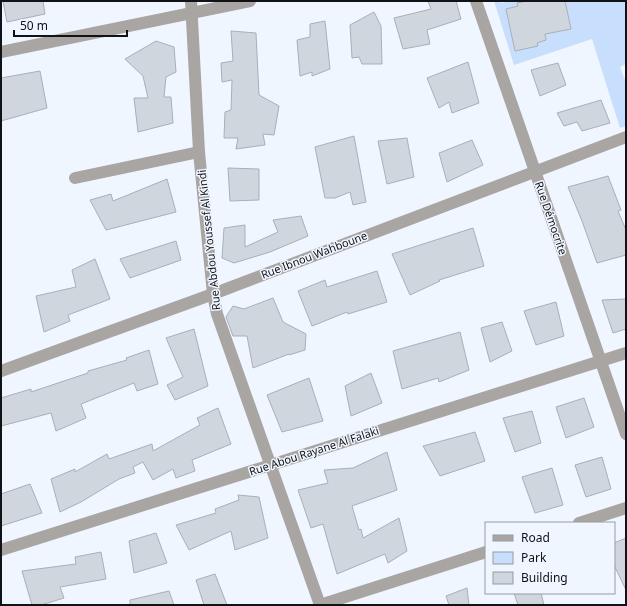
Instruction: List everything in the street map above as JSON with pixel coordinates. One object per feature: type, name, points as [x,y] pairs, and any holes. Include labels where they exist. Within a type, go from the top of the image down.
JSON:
[{"type":"street","points":[[1,52],[192,7],[250,1]]},
{"type":"street","name":"Rue Démocrite","points":[[476,1],[626,434]]},
{"type":"street","name":"Rue Abdou Youssef Al Kindi","points":[[192,7],[199,152],[213,294],[217,314],[222,332],[320,605]]},
{"type":"street","name":"Rue Ibnou Wahboune","points":[[1,371],[213,294],[626,137]]},
{"type":"street","points":[[75,178],[199,152]]},
{"type":"street","name":"Rue Abou Rayane Al Falaki","points":[[1,550],[626,353]]},
{"type":"street","points":[[582,522],[626,508]]},
{"type":"street","points":[[320,605],[485,552]]},
{"type":"green space","points":[[494,1],[500,1],[501,3],[511,1],[527,1],[517,3],[518,6],[506,9],[515,51],[546,40],[545,34],[571,29],[565,1],[626,1],[626,64],[620,67],[626,82],[626,126],[620,128],[592,39],[514,65]]},
{"type":"building","points":[[3,1],[43,1],[45,14],[7,22]]},
{"type":"building","points":[[428,1],[456,1],[461,19],[427,30],[430,44],[403,49],[394,18],[431,9]]},
{"type":"building","points":[[527,1],[565,1],[571,29],[545,34],[546,40],[537,43],[538,46],[515,51],[506,9],[518,6],[517,3]]},
{"type":"building","points":[[374,12],[381,26],[382,64],[362,64],[359,57],[352,58],[350,25]]},
{"type":"building","points":[[325,21],[330,69],[312,76],[312,72],[300,76],[297,40],[310,37],[310,24]]},
{"type":"building","points":[[231,31],[256,33],[259,95],[279,106],[274,135],[263,134],[265,145],[236,149],[238,138],[224,138],[225,112],[231,110],[232,80],[222,82],[221,63],[233,61]]},
{"type":"building","points":[[156,41],[174,47],[176,72],[166,77],[164,97],[171,97],[173,123],[138,132],[134,98],[148,98],[143,76],[125,59]]},
{"type":"building","points":[[468,62],[479,103],[452,113],[449,102],[439,108],[427,78]]},
{"type":"building","points":[[558,63],[566,85],[540,96],[531,70]]},
{"type":"building","points":[[40,71],[47,108],[1,121],[1,78]]},
{"type":"building","points":[[601,100],[610,123],[582,131],[577,122],[564,126],[557,113]]},
{"type":"building","points":[[354,136],[366,202],[353,205],[350,192],[335,198],[325,198],[315,147]]},
{"type":"building","points":[[407,138],[414,177],[387,184],[378,141]]},
{"type":"building","points":[[472,140],[483,165],[447,182],[439,153]]},
{"type":"building","points":[[228,168],[259,169],[259,200],[230,201]]},
{"type":"building","points":[[608,176],[621,210],[618,211],[626,230],[626,255],[597,263],[568,187]]},
{"type":"building","points":[[167,179],[176,212],[106,230],[90,200],[111,194],[113,201]]},
{"type":"building","points":[[301,216],[308,236],[270,252],[234,263],[222,258],[224,228],[245,225],[245,247],[278,232],[273,220]]},
{"type":"building","points":[[473,228],[484,266],[439,280],[440,281],[410,295],[392,254]]},
{"type":"building","points":[[176,241],[181,260],[130,278],[120,259]]},
{"type":"building","points":[[95,259],[110,299],[68,315],[70,321],[44,332],[36,296],[76,287],[72,270]]},
{"type":"building","points":[[377,271],[387,302],[348,314],[347,312],[312,326],[298,291],[325,280],[327,287]]},
{"type":"building","points":[[273,298],[283,322],[306,334],[305,350],[289,354],[253,368],[247,336],[233,336],[226,317],[233,306],[244,309]]},
{"type":"building","points":[[626,299],[626,329],[613,333],[602,300]]},
{"type":"building","points":[[556,302],[564,336],[536,345],[524,311]]},
{"type":"building","points":[[502,322],[512,351],[490,362],[481,328]]},
{"type":"building","points":[[194,329],[208,386],[175,400],[167,385],[183,377],[166,338]]},
{"type":"building","points":[[460,332],[469,370],[439,382],[438,378],[402,389],[393,351]]},
{"type":"building","points":[[149,350],[158,384],[137,391],[134,383],[81,404],[86,418],[56,431],[51,413],[1,426],[1,398],[31,389],[31,392],[88,373],[88,371],[127,360],[126,358]]},
{"type":"building","points":[[371,373],[382,403],[351,416],[345,386]]},
{"type":"building","points":[[309,378],[323,421],[282,432],[267,395]]},
{"type":"building","points":[[584,398],[594,427],[566,438],[556,407]]},
{"type":"building","points":[[218,408],[231,444],[192,460],[195,471],[176,478],[173,469],[153,480],[143,462],[133,467],[135,473],[119,479],[81,502],[60,512],[51,479],[75,469],[75,472],[107,454],[109,459],[152,444],[153,451],[200,425],[197,418]]},
{"type":"building","points":[[532,411],[541,443],[515,452],[503,418]]},
{"type":"building","points":[[475,432],[485,461],[440,476],[423,446]]},
{"type":"building","points":[[387,452],[397,490],[352,506],[363,538],[399,518],[407,551],[388,563],[385,554],[337,574],[323,524],[311,528],[298,490],[328,483],[324,470],[353,468]]},
{"type":"building","points":[[602,457],[611,489],[586,497],[575,465]]},
{"type":"building","points":[[552,468],[563,505],[535,513],[522,477]]},
{"type":"building","points":[[30,484],[42,513],[1,526],[1,494]]},
{"type":"building","points":[[238,495],[259,497],[268,538],[235,550],[231,531],[189,550],[176,525],[216,513],[215,509],[239,500]]},
{"type":"building","points":[[156,533],[167,563],[134,573],[129,541]]},
{"type":"building","points":[[626,538],[626,590],[615,567],[615,543]]},
{"type":"building","points":[[101,552],[106,579],[60,587],[64,598],[41,605],[32,605],[22,571],[76,564],[75,557]]},
{"type":"building","points":[[215,574],[227,605],[204,605],[196,580]]},
{"type":"building","points":[[467,588],[469,605],[449,605],[446,596]]},
{"type":"building","points":[[169,591],[174,605],[130,605],[130,600]]},
{"type":"building","points":[[514,594],[541,594],[544,605],[518,605]]}]
